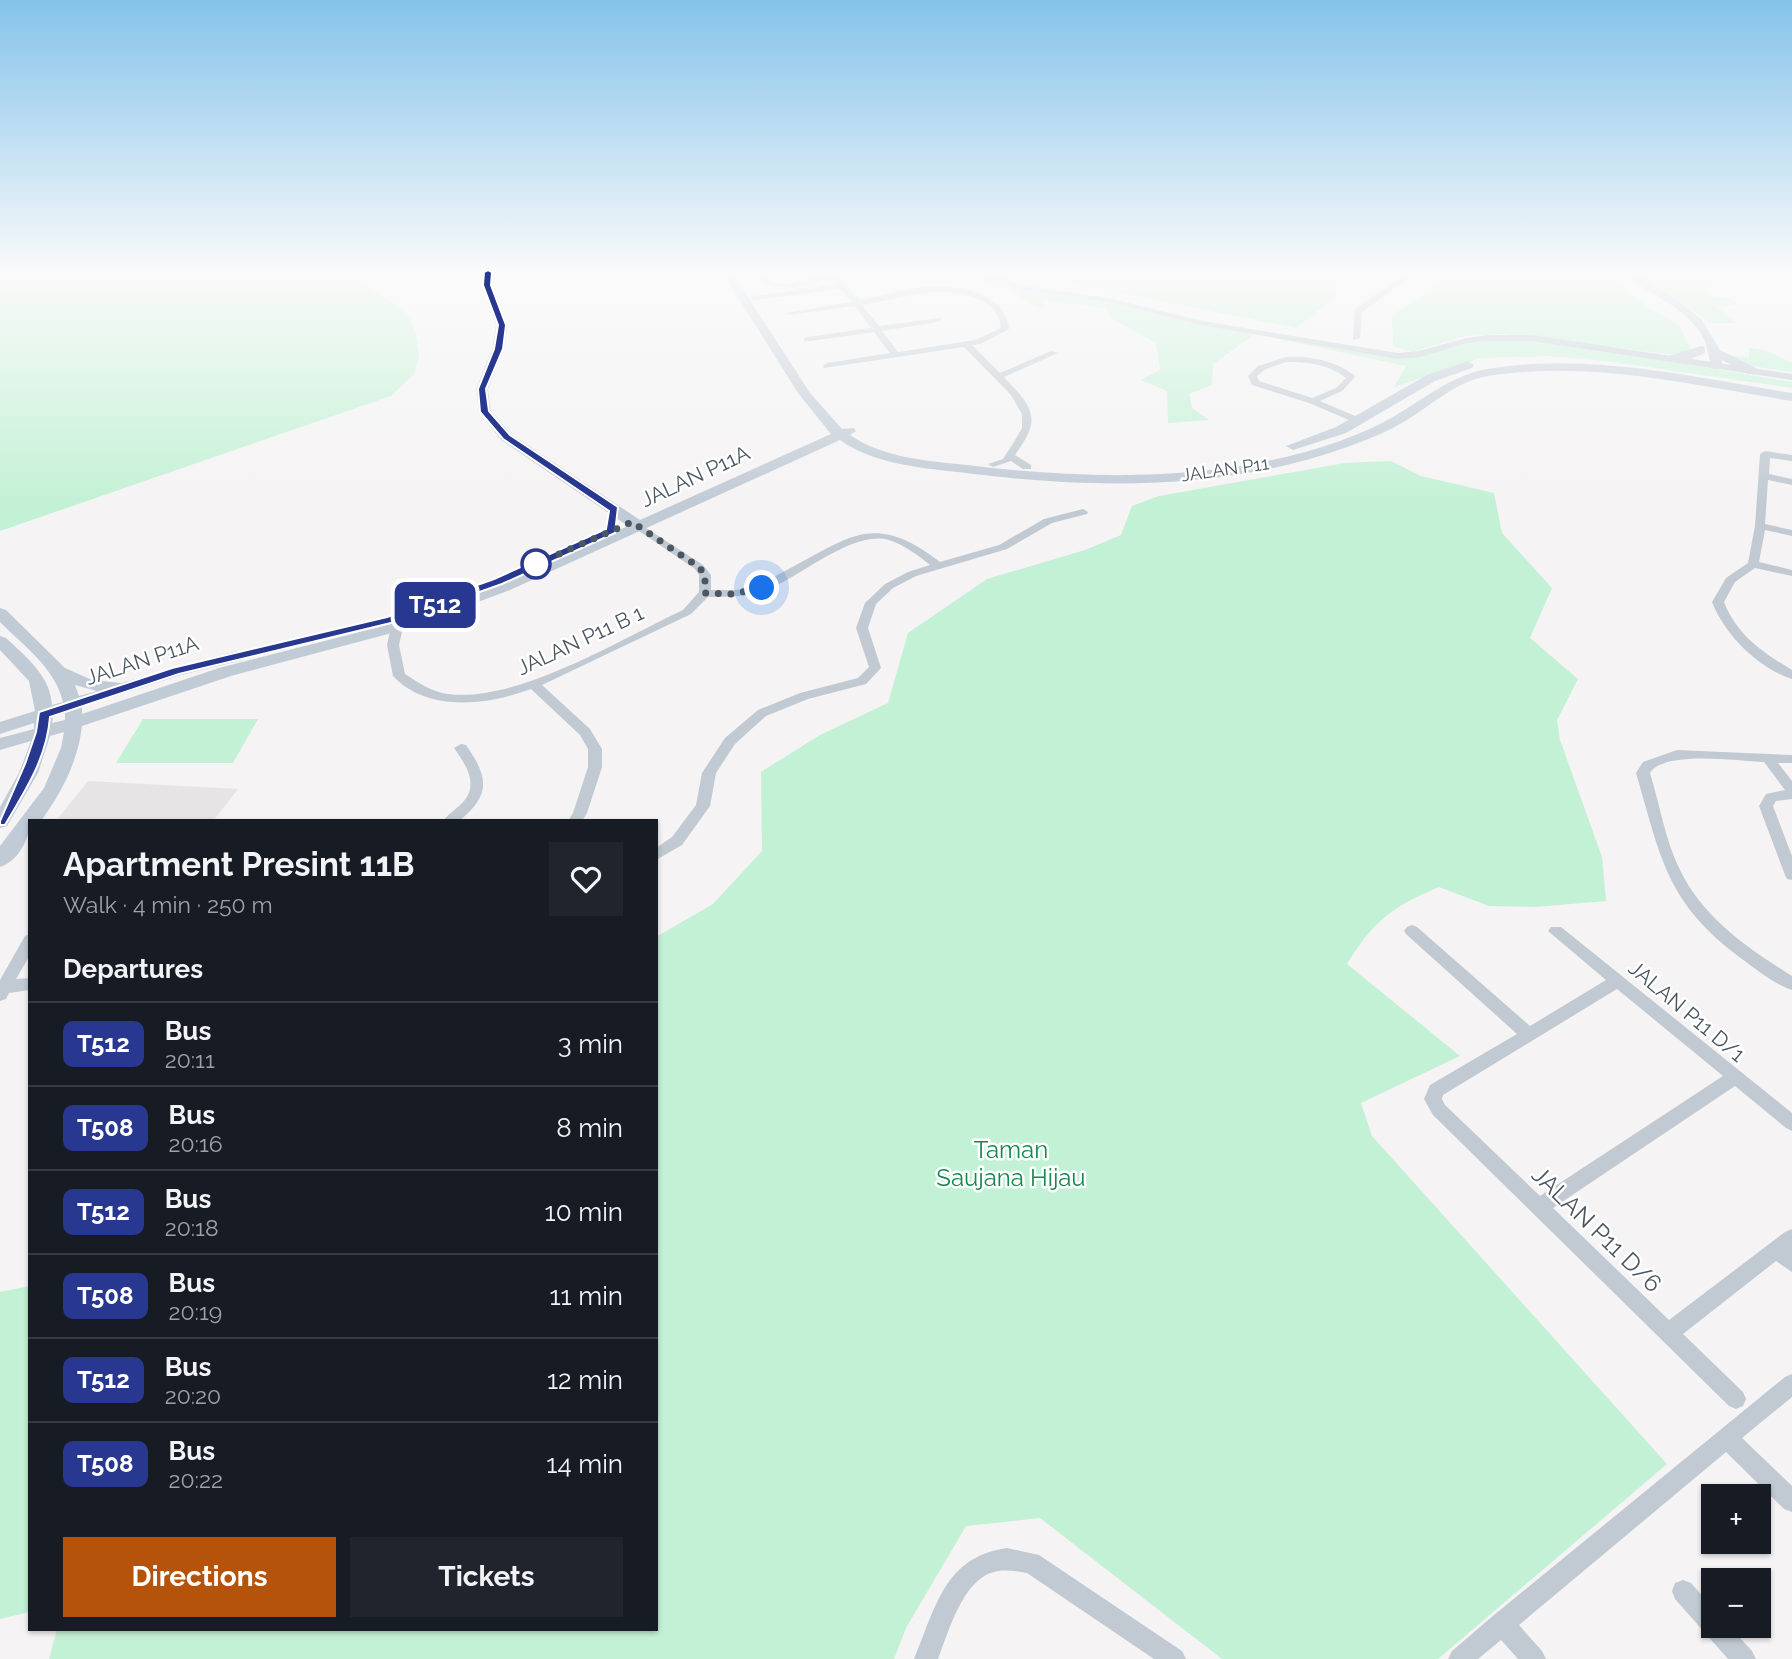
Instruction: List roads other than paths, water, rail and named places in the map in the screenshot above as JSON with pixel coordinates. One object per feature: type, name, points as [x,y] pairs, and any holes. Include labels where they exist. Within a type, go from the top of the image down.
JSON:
[{"type":"main road","points":[[498,349],[482,389],[485,412],[506,437],[636,524]]},
{"type":"main road","name":"JALAN P11","points":[[785,349],[833,413],[845,434],[895,458],[1016,475],[1089,480],[1187,476],[1308,456],[1379,429],[1461,379],[1508,369],[1579,367],[1792,390]]},
{"type":"main road","points":[[1710,349],[1713,361]]},
{"type":"main road","points":[[1668,358],[1686,357],[1702,350],[1713,361],[1752,371]]},
{"type":"main road","name":"JALAN P11","points":[[845,434],[951,459],[1027,467],[1140,469],[1202,464],[1253,456],[1307,442],[1359,421],[1431,378],[1485,362],[1548,358],[1606,362],[1695,376],[1792,397]]},
{"type":"main road","points":[[1680,379],[1704,381],[1695,376]]},
{"type":"main road","points":[[1353,440],[1359,421],[1408,413]]},
{"type":"main road","name":"JALAN P11A","points":[[657,515],[845,434]]},
{"type":"main road","name":"JALAN P11A","points":[[74,715],[138,683],[210,662],[391,620],[498,581],[845,434]]},
{"type":"main road","points":[[614,510],[657,515],[654,536],[615,533],[614,510]]},
{"type":"main road","name":"JALAN P11A","points":[[0,736],[127,703],[225,672],[397,627],[505,587],[615,533]]},
{"type":"main road","points":[[0,613],[59,672],[89,685],[108,687],[138,683]]},
{"type":"main road","points":[[0,641],[36,680],[44,701],[43,724],[25,782],[0,821]]},
{"type":"main road","points":[[59,672],[74,715],[69,751]]},
{"type":"main road","points":[[34,756],[27,747],[0,736],[27,711],[33,700],[36,680]]},
{"type":"main road","points":[[33,819],[49,795],[69,751],[88,728],[127,703]]},
{"type":"main road","points":[[0,860],[28,826]]},
{"type":"street","points":[[892,349],[896,355]]},
{"type":"street","points":[[827,366],[932,349]]},
{"type":"street","points":[[971,349],[1027,411],[1027,427],[1006,461],[993,464]]},
{"type":"street","points":[[1359,349],[1398,356],[1436,349]]},
{"type":"street","points":[[1612,349],[1668,358],[1713,361]]},
{"type":"street","points":[[997,376],[1054,353]]},
{"type":"street","points":[[1312,401],[1338,390],[1346,385],[1351,377],[1345,371],[1331,366],[1285,358],[1270,362],[1252,376],[1255,383],[1266,388],[1312,401],[1359,421]]},
{"type":"street","points":[[1752,371],[1792,377]]},
{"type":"street","points":[[1792,458],[1765,454],[1760,526],[1753,564],[1730,580],[1718,602],[1722,615],[1741,641],[1792,675]]},
{"type":"street","points":[[1009,456],[1027,467]]},
{"type":"street","points":[[1763,476],[1792,482]]},
{"type":"street","points":[[658,854],[677,841],[703,806],[709,773],[730,741],[762,713],[804,696],[862,681],[875,668],[862,628],[871,603],[889,586],[938,566],[1003,547],[1048,521],[1083,512]]},
{"type":"street","points":[[636,524],[699,567],[705,575],[705,593],[732,594],[762,588],[858,537],[874,534],[887,534],[938,566]]},
{"type":"street","points":[[1760,526],[1792,533]]},
{"type":"street","points":[[1753,564],[1792,573]]},
{"type":"street","name":"JALAN P11 B 1","points":[[397,627],[393,645],[399,676],[424,692],[444,698],[500,696],[535,686],[687,612],[705,593]]},
{"type":"street","points":[[371,633],[393,645]]},
{"type":"street","points":[[535,686],[585,732],[595,749],[595,768],[576,819]]},
{"type":"street","points":[[453,819],[467,808],[477,793],[478,770],[461,748]]},
{"type":"street","points":[[1792,759],[1677,754],[1648,765],[1643,773],[1672,870],[1698,913],[1746,954],[1792,984]]},
{"type":"street","points":[[1769,760],[1792,792],[1771,797],[1766,806],[1792,875]]},
{"type":"street","points":[[1412,931],[1527,1033],[1618,981]]},
{"type":"street","name":"JALAN P11 D/1","points":[[1556,931],[1792,1123]]},
{"type":"street","points":[[2,991],[28,944]]},
{"type":"street","points":[[2,991],[28,984]]},
{"type":"street","name":"JALAN P11 D/6","points":[[1527,1033],[1436,1090],[1433,1099],[1439,1110],[1736,1399]]},
{"type":"street","points":[[1539,1207],[1734,1078]]},
{"type":"street","points":[[1668,1333],[1784,1244],[1792,1263]]},
{"type":"street","points":[[1460,1659],[1792,1384]]},
{"type":"street","points":[[1728,1438],[1792,1501]]},
{"type":"street","points":[[926,1659],[964,1577],[979,1565],[995,1558],[1014,1558],[1031,1563],[1174,1659]]},
{"type":"street","points":[[1683,1591],[1701,1611]]},
{"type":"street","points":[[1502,1623],[1534,1659]]},
{"type":"street","points":[[1725,1638],[1744,1659]]},
{"type":"park label","name":"Taman Saujana Hijau","points":[[1011,1163]]}]
